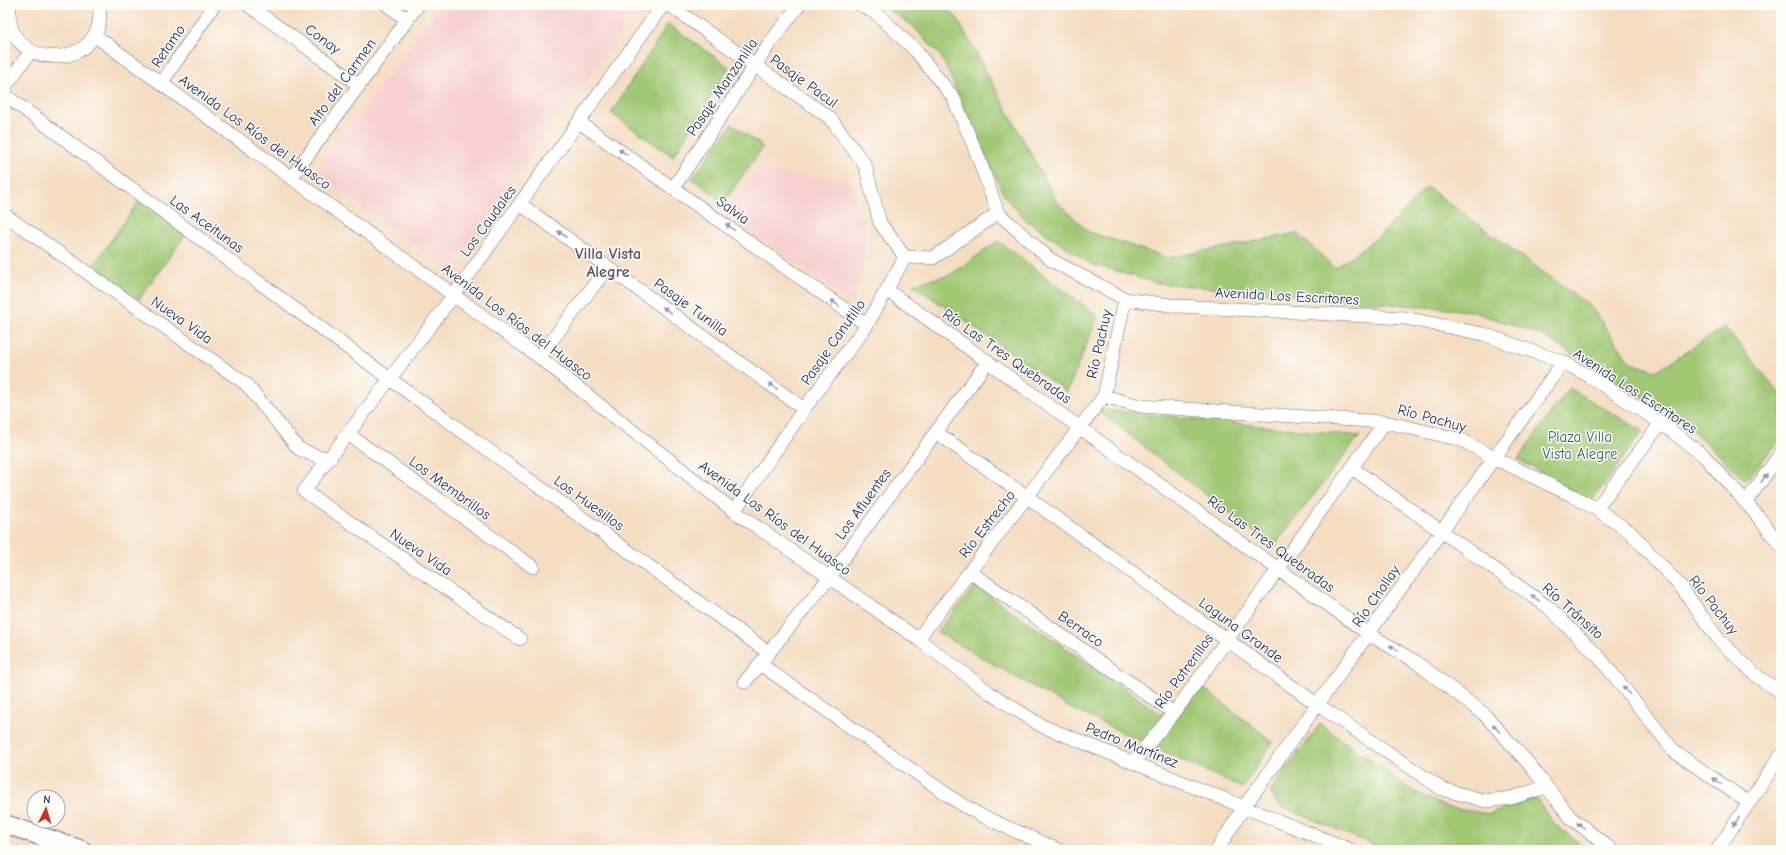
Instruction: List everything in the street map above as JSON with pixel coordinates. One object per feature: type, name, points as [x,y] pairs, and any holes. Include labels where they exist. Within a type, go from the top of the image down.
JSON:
[{"type":"main road","points":[[5,824],[82,850]]},
{"type":"street","points":[[10,5],[9,15],[18,40],[31,51],[42,56],[54,58],[77,52],[87,45],[99,24],[99,5]]},
{"type":"street","name":"Retamo","points":[[161,84],[214,5]]},
{"type":"street","name":"Conay","points":[[248,5],[359,85]]},
{"type":"street","points":[[387,5],[408,20]]},
{"type":"street","name":"Alto del Carmen","points":[[291,178],[418,5]]},
{"type":"street","name":"Los Caudales","points":[[304,491],[454,295],[663,5]]},
{"type":"street","name":"Pasaje Pacul","points":[[669,5],[830,118],[865,165],[880,223],[905,257]]},
{"type":"street","name":"Pasaje Manzanilla","points":[[674,188],[756,65],[799,5]]},
{"type":"street","name":"Avenida Los Escritores","points":[[861,5],[877,14],[916,51],[953,97],[977,154],[998,213],[1051,260],[1125,299],[1178,306],[1405,318],[1483,334],[1563,362],[1589,376],[1661,423],[1704,456],[1746,502],[1781,546]]},
{"type":"street","name":"Avenida Los Ríos del Huasco","points":[[94,35],[539,357],[734,510],[918,639]]},
{"type":"street","points":[[5,87],[31,51]]},
{"type":"street","name":"Las Aceitunas","points":[[5,95],[390,379]]},
{"type":"street","name":"Salvia","points":[[579,122],[867,325]]},
{"type":"street","name":"Pasaje Tunilla","points":[[520,204],[804,408]]},
{"type":"street","points":[[905,257],[933,258],[998,213]]},
{"type":"street","name":"Nueva Vida","points":[[5,214],[246,384],[299,449],[319,458],[330,458]]},
{"type":"street","name":"Pasaje Canutillo","points":[[734,510],[804,408],[867,325],[905,257]]},
{"type":"street","points":[[539,357],[608,267]]},
{"type":"street","name":"Río Las Tres Quebradas","points":[[887,290],[1369,634],[1416,662],[1484,714],[1529,764],[1570,817],[1612,850]]},
{"type":"street","name":"Río Pachuy","points":[[1079,427],[1104,396],[1125,299]]},
{"type":"street","name":"Los Afluentes","points":[[745,682],[829,578],[988,361]]},
{"type":"street","name":"Río Chollay","points":[[1217,850],[1244,808],[1563,362]]},
{"type":"street","name":"Los Huesillos","points":[[390,379],[769,653]]},
{"type":"street","name":"Río Pachuy","points":[[1104,396],[1140,406],[1385,422],[1462,440],[1494,458],[1573,496],[1596,509],[1630,532],[1681,587],[1719,640],[1758,677],[1781,692]]},
{"type":"street","name":"Río Potrerillos","points":[[1133,762],[1174,713],[1385,422]]},
{"type":"street","points":[[1596,509],[1661,423]]},
{"type":"street","name":"Río Estrecho","points":[[918,639],[1079,427]]},
{"type":"street","name":"Laguna Grande","points":[[936,432],[1028,496],[1318,705],[1442,789],[1486,801],[1511,798],[1546,787]]},
{"type":"street","name":"Los Membrillos","points":[[348,434],[533,567]]},
{"type":"street","points":[[1746,502],[1781,454]]},
{"type":"street","name":"Río Tránsito","points":[[1352,468],[1548,607],[1599,657],[1675,752],[1749,803]]},
{"type":"street","name":"Nueva Vida","points":[[304,491],[520,639]]},
{"type":"street","name":"Berraco","points":[[970,572],[1174,713]]},
{"type":"street","name":"Pedro Martínez","points":[[918,639],[990,693],[1042,726],[1350,850]]},
{"type":"street","points":[[760,664],[958,802],[982,816],[1058,850]]},
{"type":"street","points":[[1717,850],[1781,755]]},
{"type":"shaded area","points":[[441,5],[631,5],[637,9],[449,270],[315,174]]},
{"type":"shaded area","points":[[757,170],[850,181],[865,227],[865,258],[860,283],[852,303],[724,212]]},
{"type":"green space","points":[[881,5],[944,5],[957,18],[1057,202],[1089,232],[1168,258],[1297,233],[1335,268],[1380,236],[1427,187],[1590,306],[1631,363],[1656,371],[1725,327],[1781,395],[1781,439],[1746,480],[1680,419],[1540,334],[1471,311],[1157,283],[1091,264],[1026,220],[1005,197],[941,56],[912,25]]},
{"type":"green space","points":[[668,24],[729,67],[673,157],[611,113]]},
{"type":"green space","points":[[732,124],[763,147],[724,202],[692,179]]},
{"type":"green space","points":[[139,201],[186,234],[137,302],[91,269]]},
{"type":"green space","points":[[998,241],[1098,316],[1067,392],[912,284],[950,275]]},
{"type":"green space","name":"Plaza Villa Vista Alegre","points":[[1569,388],[1643,431],[1591,502],[1518,459]]},
{"type":"green space","points":[[1096,409],[1360,436],[1273,547]]},
{"type":"green space","points":[[975,586],[1173,722],[1202,687],[1273,742],[1242,788],[1072,709],[937,632]]},
{"type":"green space","points":[[1320,724],[1411,790],[1445,807],[1490,814],[1536,798],[1554,824],[1589,850],[1386,850],[1278,805],[1270,791]]},
{"type":"district","name":"Villa Vista Alegre","points":[[608,262]]}]
